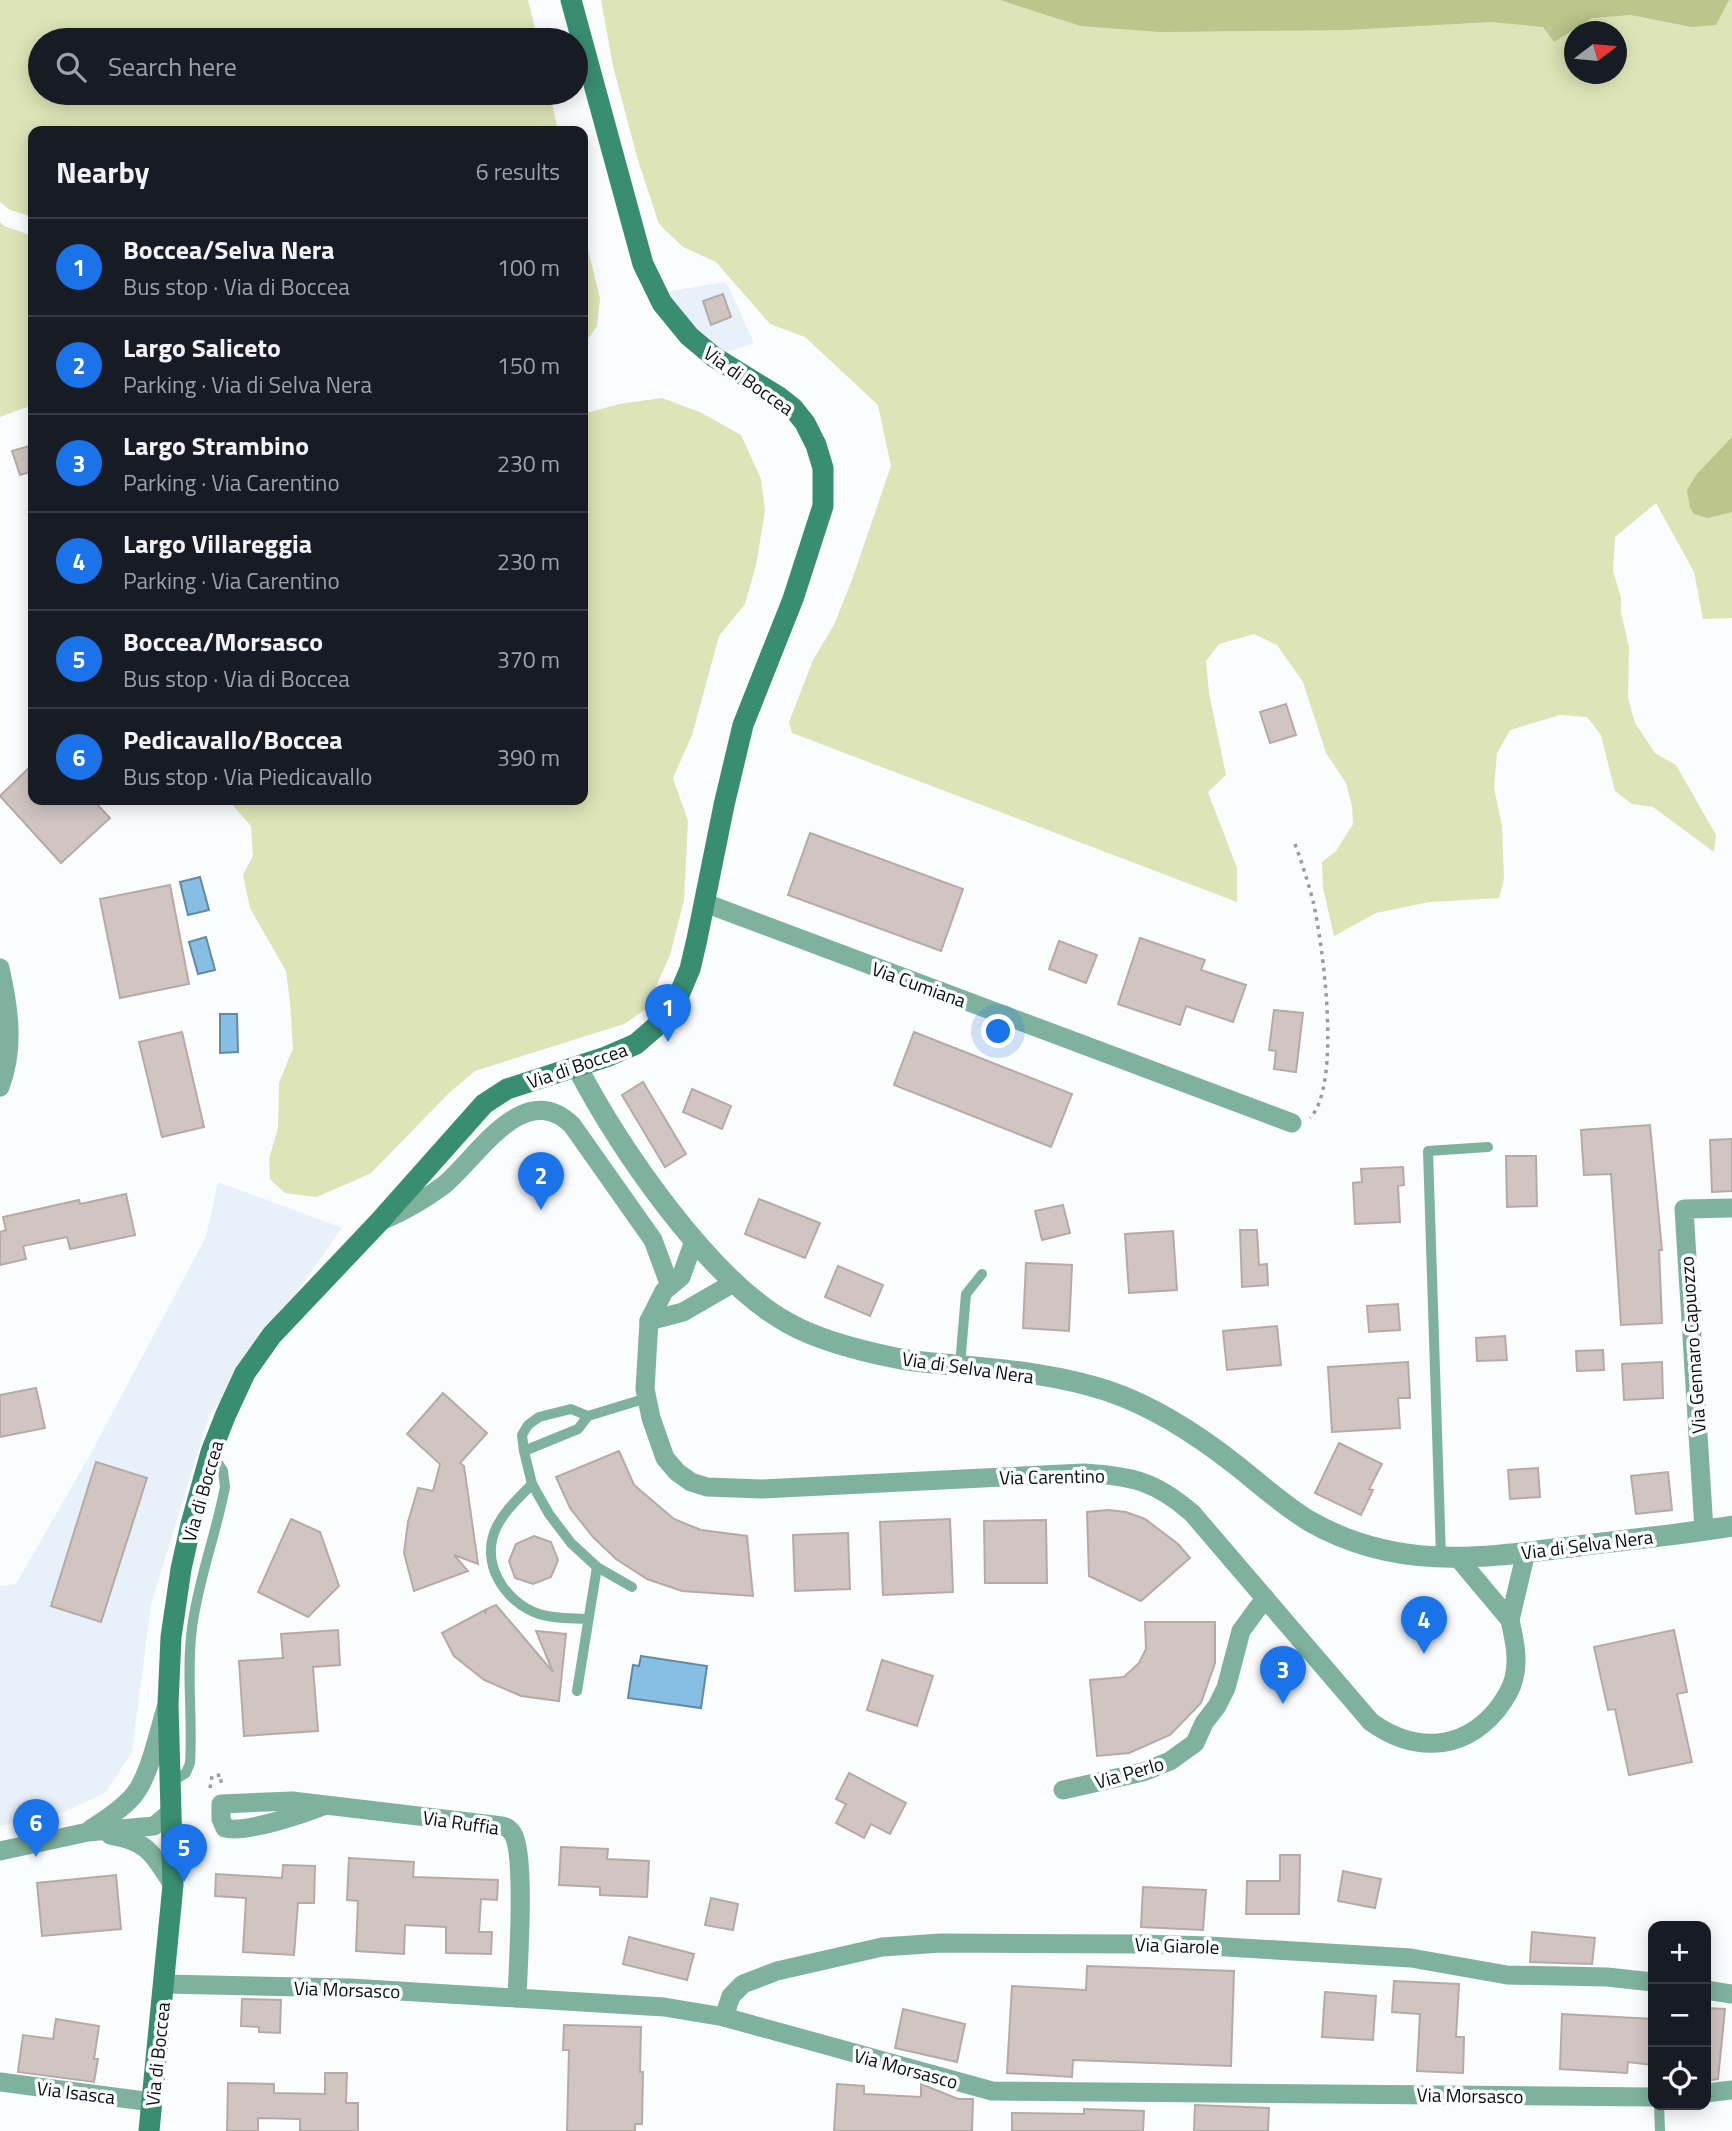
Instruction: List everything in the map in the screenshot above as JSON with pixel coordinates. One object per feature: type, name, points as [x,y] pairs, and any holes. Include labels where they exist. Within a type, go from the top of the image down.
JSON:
[{"type":"main road","name":"Via di Boccea","points":[[571,0],[579,28]]},
{"type":"main road","name":"Via di Boccea","points":[[149,2131],[173,1885],[169,1662],[174,1614],[189,1535],[211,1452],[245,1373],[272,1335],[379,1222],[484,1104],[507,1089],[606,1057],[636,1044],[652,1031],[676,1002],[690,969],[723,805],[743,725],[793,599],[823,506],[823,468],[811,433],[793,408],[714,357],[676,322],[655,291],[643,264],[588,62]]},
{"type":"street","name":"Via Cumiana","points":[[705,903],[1292,1123]]},
{"type":"street","points":[[0,968],[10,1032],[7,1065],[0,1087]]},
{"type":"street","name":"Via di Selva Nera","points":[[577,1066],[654,1189],[694,1241],[735,1282],[788,1323],[821,1337],[899,1359],[1000,1369],[1109,1392],[1144,1407],[1193,1435],[1310,1521],[1348,1539],[1391,1552],[1450,1559],[1732,1526]]},
{"type":"street","points":[[379,1222],[407,1211],[445,1184],[506,1123],[527,1113],[553,1112],[572,1125],[653,1240],[670,1286]]},
{"type":"street","name":"Via Gennaro Capuozzo","points":[[1704,1530],[1684,1209],[1732,1208]]},
{"type":"street","name":"Via Carentino","points":[[694,1241],[681,1277],[664,1292],[649,1321],[646,1356],[647,1398],[665,1458],[677,1472],[691,1482],[707,1487],[762,1489],[1084,1473],[1116,1475],[1150,1484],[1167,1493],[1192,1513],[1371,1722],[1386,1733],[1416,1743],[1439,1743],[1465,1736],[1488,1721],[1504,1701],[1514,1678],[1516,1662],[1510,1620],[1526,1552]]},
{"type":"street","points":[[649,1321],[683,1312],[735,1282]]},
{"type":"street","points":[[1450,1559],[1510,1620]]},
{"type":"street","name":"Via Perlo","points":[[1063,1790],[1143,1772],[1170,1761],[1195,1743],[1226,1688],[1241,1631],[1265,1598]]},
{"type":"street","points":[[88,1832],[135,1794],[148,1768],[168,1704]]},
{"type":"street","name":"Via Ruffia","points":[[326,1805],[494,1825],[506,1827],[511,1831],[520,1856],[517,1998]]},
{"type":"street","points":[[0,1851],[88,1832],[153,1826],[171,1812]]},
{"type":"street","points":[[88,1832],[131,1839],[139,1843],[156,1858],[173,1885]]},
{"type":"street","name":"Via Giarole","points":[[723,2017],[731,1996],[743,1984],[777,1971],[882,1947],[941,1943],[1209,1946],[1411,1958],[1507,1975],[1648,1981]]},
{"type":"street","name":"Via Morsasco","points":[[164,1984],[350,1988],[664,2007],[723,2017],[992,2091],[1648,2097]]},
{"type":"street","points":[[1711,1991],[1732,1994]]},
{"type":"street","name":"Via Isasca","points":[[0,2082],[152,2102]]},
{"type":"street","points":[[1711,2092],[1732,2090]]},
{"type":"lane","points":[[1450,1559],[1429,1151],[1488,1147]]},
{"type":"lane","points":[[960,1365],[966,1294],[982,1273]]},
{"type":"lane","points":[[524,1451],[578,1429],[588,1416],[647,1398]]},
{"type":"lane","points":[[588,1416],[571,1409],[539,1418],[528,1425],[522,1435],[524,1451],[533,1485],[548,1514],[571,1543],[597,1567],[632,1587]]},
{"type":"lane","points":[[170,1783],[186,1773],[190,1763],[188,1672],[192,1627],[199,1584],[225,1487],[223,1471],[211,1452]]},
{"type":"lane","points":[[533,1485],[509,1508],[496,1529],[491,1551],[499,1582],[508,1596],[540,1614],[555,1618],[588,1619]]},
{"type":"lane","points":[[577,1691],[597,1567]]},
{"type":"lane","points":[[1660,2110],[1660,2131]]},
{"type":"path","points":[[1292,1123],[1307,1121],[1319,1106],[1324,1090],[1326,1060],[1326,1013],[1320,944],[1310,892],[1296,844]]},
{"type":"shaded area","points":[[726,282],[754,343],[723,353],[697,332],[677,306],[670,291]]},
{"type":"shaded area","points":[[218,1182],[342,1228],[209,1416],[151,1604],[132,1752],[106,1792],[64,1812],[0,1826],[0,1586],[16,1584],[91,1453],[206,1237]]},
{"type":"green space","points":[[0,0],[528,0],[535,28],[28,28],[28,105],[553,105],[557,126],[28,126],[28,215],[10,210],[0,202]]},
{"type":"green space","points":[[601,0],[1732,0],[1732,618],[1703,619],[1694,572],[1656,503],[1615,537],[1613,571],[1621,598],[1621,613],[1629,647],[1628,698],[1635,723],[1655,753],[1676,765],[1716,835],[1714,852],[1653,807],[1632,804],[1615,791],[1601,735],[1587,717],[1560,715],[1510,730],[1497,753],[1494,788],[1502,826],[1504,879],[1499,898],[1429,902],[1376,913],[1334,936],[1323,888],[1322,862],[1336,851],[1353,824],[1346,783],[1326,753],[1303,682],[1277,645],[1254,634],[1219,644],[1206,661],[1209,693],[1226,775],[1208,792],[1237,868],[1237,902],[792,733],[789,722],[813,660],[834,625],[891,466],[878,405],[805,337],[770,324],[716,262],[683,247],[659,224],[637,157],[613,66]]},
{"type":"green space","points":[[1000,0],[1729,0],[1716,25],[1692,27],[1631,15],[1592,18],[1587,21],[1564,21],[1564,36],[1554,42],[1543,27],[1491,22],[1346,30],[1160,32],[1081,26]]},
{"type":"green space","points":[[0,222],[28,234],[28,407],[0,417]]},
{"type":"green space","points":[[588,250],[600,298],[597,326],[588,339]]},
{"type":"green space","points":[[662,398],[702,413],[741,435],[761,479],[765,511],[756,565],[745,604],[719,636],[692,735],[673,778],[688,821],[684,900],[670,955],[646,1009],[624,1024],[475,1071],[450,1092],[371,1173],[316,1197],[285,1193],[270,1179],[269,1159],[278,1128],[279,1083],[293,1048],[286,971],[250,908],[243,875],[253,856],[251,826],[232,805],[588,805],[588,413],[619,404]]},
{"type":"green space","points":[[1732,437],[1732,512],[1708,518],[1694,514],[1690,508],[1687,490],[1696,475]]},
{"type":"water","points":[[200,877],[209,910],[188,915],[180,882]]},
{"type":"water","points":[[206,937],[215,970],[198,974],[189,942]]},
{"type":"water","points":[[220,1014],[237,1014],[238,1052],[220,1053]]},
{"type":"water","points":[[641,1656],[707,1666],[701,1708],[628,1698],[633,1665],[639,1666]]},
{"type":"building","points":[[723,294],[731,317],[711,325],[703,301]]},
{"type":"building","points":[[28,446],[28,473],[20,475],[12,451]]},
{"type":"building","points":[[1286,704],[1296,735],[1270,743],[1260,712]]},
{"type":"building","points":[[28,769],[28,805],[98,805],[110,818],[61,863],[0,796]]},
{"type":"building","points":[[810,833],[963,889],[941,951],[788,895]]},
{"type":"building","points":[[170,885],[189,984],[120,998],[100,899]]},
{"type":"building","points":[[1140,938],[1205,960],[1201,970],[1246,985],[1233,1022],[1186,1006],[1180,1025],[1118,1004]]},
{"type":"building","points":[[1059,941],[1097,955],[1086,983],[1049,969]]},
{"type":"building","points":[[1274,1010],[1303,1013],[1296,1072],[1274,1069],[1276,1051],[1269,1050]]},
{"type":"building","points":[[182,1032],[204,1127],[162,1137],[139,1042]]},
{"type":"building","points":[[914,1032],[1072,1094],[1051,1147],[894,1085]]},
{"type":"building","points":[[643,1082],[686,1154],[665,1167],[622,1095]]},
{"type":"building","points":[[692,1089],[731,1106],[722,1129],[683,1112]]},
{"type":"building","points":[[1650,1125],[1662,1250],[1659,1250],[1662,1323],[1621,1325],[1611,1174],[1584,1175],[1581,1130]]},
{"type":"building","points":[[1732,1139],[1732,1191],[1712,1192],[1710,1140]]},
{"type":"building","points":[[1506,1156],[1536,1156],[1537,1206],[1507,1207]]},
{"type":"building","points":[[1403,1167],[1404,1185],[1398,1186],[1400,1222],[1355,1224],[1353,1183],[1362,1182],[1361,1169]]},
{"type":"building","points":[[126,1194],[135,1235],[70,1249],[67,1237],[23,1246],[26,1259],[0,1265],[0,1232],[6,1230],[3,1217],[79,1200],[80,1204]]},
{"type":"building","points":[[759,1199],[820,1223],[805,1258],[745,1234]]},
{"type":"building","points":[[1063,1205],[1070,1233],[1042,1240],[1035,1211]]},
{"type":"building","points":[[1240,1230],[1257,1230],[1259,1265],[1267,1264],[1268,1285],[1242,1287]]},
{"type":"building","points":[[1173,1231],[1177,1290],[1129,1293],[1125,1234]]},
{"type":"building","points":[[1026,1263],[1072,1265],[1069,1331],[1023,1328]]},
{"type":"building","points":[[838,1266],[883,1285],[870,1316],[825,1297]]},
{"type":"building","points":[[1398,1304],[1400,1330],[1369,1332],[1367,1306]]},
{"type":"building","points":[[1277,1326],[1281,1365],[1227,1370],[1223,1331]]},
{"type":"building","points":[[1505,1336],[1507,1360],[1477,1361],[1476,1338]]},
{"type":"building","points":[[1603,1350],[1604,1370],[1577,1371],[1576,1351]]},
{"type":"building","points":[[1408,1362],[1410,1398],[1398,1398],[1400,1428],[1332,1432],[1328,1367]]},
{"type":"building","points":[[1662,1362],[1663,1398],[1624,1400],[1622,1364]]},
{"type":"building","points":[[36,1388],[45,1428],[0,1437],[0,1395]]},
{"type":"building","points":[[443,1393],[487,1433],[460,1463],[464,1466],[478,1564],[454,1555],[468,1571],[414,1591],[404,1553],[408,1522],[418,1488],[433,1491],[440,1464],[407,1434]]},
{"type":"building","points":[[1339,1443],[1382,1464],[1369,1489],[1373,1490],[1361,1515],[1315,1493]]},
{"type":"building","points":[[619,1451],[634,1485],[674,1519],[701,1530],[747,1536],[753,1596],[682,1591],[647,1579],[616,1559],[593,1537],[570,1508],[556,1477]]},
{"type":"building","points":[[96,1462],[147,1478],[101,1622],[51,1606]]},
{"type":"building","points":[[1538,1468],[1540,1497],[1510,1499],[1508,1470]]},
{"type":"building","points":[[1668,1472],[1672,1510],[1636,1514],[1631,1476]]},
{"type":"building","points":[[1087,1512],[1126,1512],[1145,1519],[1178,1544],[1190,1558],[1141,1601],[1089,1576]]},
{"type":"building","points":[[291,1519],[320,1532],[339,1586],[308,1617],[258,1592]]},
{"type":"building","points":[[950,1519],[953,1592],[883,1595],[880,1522]]},
{"type":"building","points":[[1046,1520],[1047,1583],[985,1583],[984,1521]]},
{"type":"building","points":[[848,1533],[850,1589],[795,1591],[793,1535]]},
{"type":"building","points":[[534,1536],[551,1542],[558,1560],[551,1577],[533,1584],[515,1578],[509,1561],[516,1544]]},
{"type":"building","points":[[496,1605],[553,1672],[536,1631],[566,1634],[559,1701],[521,1696],[484,1680],[454,1656],[442,1633],[485,1610],[485,1614],[487,1609]]},
{"type":"building","points":[[1145,1622],[1215,1622],[1215,1663],[1201,1703],[1170,1735],[1129,1753],[1097,1756],[1090,1680],[1124,1677],[1139,1663],[1146,1649]]},
{"type":"building","points":[[338,1630],[340,1665],[313,1667],[318,1731],[244,1736],[239,1661],[283,1658],[281,1634]]},
{"type":"building","points":[[1674,1630],[1687,1692],[1677,1694],[1692,1762],[1629,1775],[1615,1709],[1608,1710],[1594,1647]]},
{"type":"building","points":[[882,1660],[933,1676],[917,1726],[867,1710]]},
{"type":"building","points":[[849,1773],[906,1803],[890,1834],[871,1824],[864,1838],[836,1823],[846,1804],[836,1799]]},
{"type":"building","points":[[561,1847],[608,1849],[607,1859],[649,1861],[647,1897],[600,1895],[600,1887],[559,1885]]},
{"type":"building","points":[[1280,1855],[1300,1855],[1299,1914],[1246,1914],[1247,1881],[1280,1881]]},
{"type":"building","points":[[349,1858],[414,1862],[413,1877],[498,1880],[497,1900],[481,1899],[479,1932],[492,1932],[491,1954],[446,1953],[446,1927],[405,1925],[404,1954],[356,1951],[358,1901],[347,1900]]},
{"type":"building","points":[[283,1865],[315,1866],[314,1903],[298,1903],[294,1955],[243,1952],[246,1898],[215,1896],[216,1874],[282,1878]]},
{"type":"building","points":[[1343,1871],[1381,1879],[1375,1908],[1338,1901]]},
{"type":"building","points":[[116,1875],[121,1929],[42,1936],[37,1883]]},
{"type":"building","points":[[1143,1887],[1206,1890],[1203,1930],[1141,1927]]},
{"type":"building","points":[[711,1898],[738,1904],[733,1930],[705,1925]]},
{"type":"building","points":[[1532,1932],[1595,1938],[1592,1964],[1530,1962]]},
{"type":"building","points":[[629,1937],[694,1954],[687,1980],[623,1964]]},
{"type":"building","points":[[1087,1966],[1234,1971],[1231,2066],[1073,2060],[1072,2077],[1007,2073],[1012,1986],[1086,1990]]},
{"type":"building","points":[[1394,1981],[1459,1984],[1456,2037],[1464,2037],[1463,2073],[1417,2071],[1420,2014],[1392,2012]]},
{"type":"building","points":[[1325,1992],[1376,1996],[1373,2040],[1322,2037]]},
{"type":"building","points":[[242,1999],[281,2000],[280,2033],[259,2032],[259,2027],[241,2026]]},
{"type":"building","points":[[1711,2008],[1725,2009],[1718,2079],[1711,2080]]},
{"type":"building","points":[[903,2009],[965,2024],[957,2062],[895,2048]]},
{"type":"building","points":[[1562,2014],[1648,2019],[1648,2064],[1628,2062],[1627,2073],[1560,2069]]},
{"type":"building","points":[[56,2019],[99,2026],[94,2082],[18,2072],[23,2035],[53,2039]]},
{"type":"building","points":[[564,2025],[641,2027],[642,2124],[635,2124],[635,2131],[567,2131],[569,2050],[563,2050]]},
{"type":"building","points":[[325,2073],[347,2073],[346,2103],[358,2103],[358,2131],[300,2131],[300,2119],[258,2118],[258,2131],[227,2131],[228,2083],[274,2084],[274,2093],[325,2094]]},
{"type":"building","points":[[837,2084],[864,2086],[864,2094],[921,2097],[921,2084],[958,2099],[973,2099],[972,2131],[834,2131]]},
{"type":"building","points":[[1195,2105],[1269,2108],[1268,2131],[1194,2131]]},
{"type":"building","points":[[1084,2109],[1144,2111],[1143,2131],[1012,2131],[1012,2113],[1084,2114]]},
{"type":"place","name":"Boccea/Selva Nera","points":[[668,1042]]},
{"type":"place","name":"Largo Saliceto","points":[[541,1210]]},
{"type":"place","name":"Largo Villareggia","points":[[1424,1654]]},
{"type":"place","name":"Largo Strambino","points":[[1283,1704]]},
{"type":"place","name":"Pedicavallo/Boccea","points":[[36,1857]]},
{"type":"place","name":"Boccea/Morsasco","points":[[184,1882]]}]
